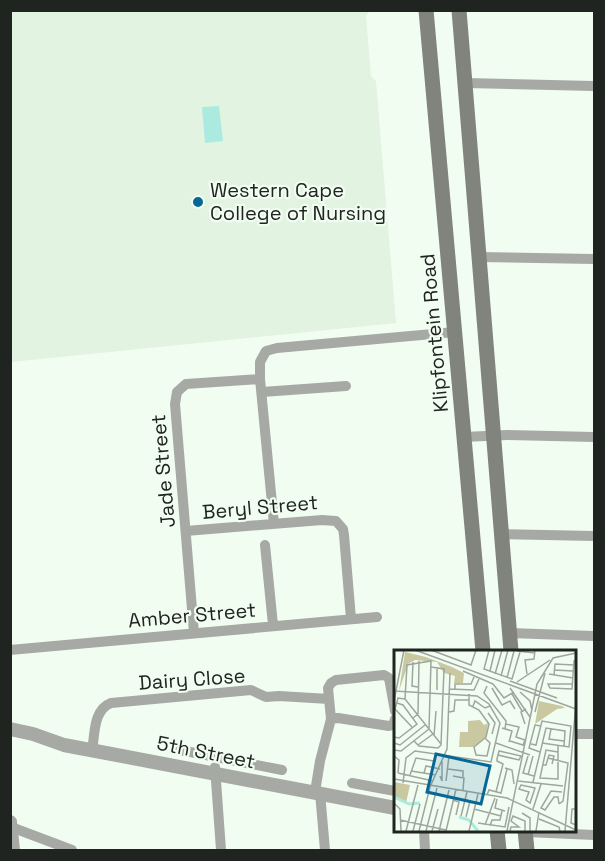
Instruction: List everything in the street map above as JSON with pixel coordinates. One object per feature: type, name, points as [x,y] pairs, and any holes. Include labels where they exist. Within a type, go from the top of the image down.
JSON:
[{"type":"main road","name":"Klipfontein Road","points":[[426,10],[483,650]]},
{"type":"main road","points":[[459,10],[511,650]]},
{"type":"main road","points":[[497,831],[499,850]]},
{"type":"main road","points":[[522,831],[527,850]]},
{"type":"street","points":[[465,83],[594,86]]},
{"type":"street","points":[[479,257],[594,259]]},
{"type":"street","points":[[274,524],[260,379],[262,356],[271,349],[455,332]]},
{"type":"street","name":"Jade Street","points":[[194,633],[175,404],[177,392],[186,384],[260,379]]},
{"type":"street","points":[[262,392],[346,386]]},
{"type":"street","points":[[464,437],[493,435],[594,437]]},
{"type":"street","name":"Beryl Street","points":[[186,531],[336,521],[343,529],[351,619]]},
{"type":"street","points":[[501,534],[594,536]]},
{"type":"street","points":[[265,545],[273,625]]},
{"type":"street","name":"Amber Street","points":[[10,650],[377,617]]},
{"type":"street","points":[[510,633],[594,636]]},
{"type":"street","points":[[325,850],[317,793],[320,761],[331,719],[328,688],[336,680],[384,675],[390,678],[394,702]]},
{"type":"street","name":"Dairy Close","points":[[92,751],[98,714],[101,708],[111,703],[251,690],[266,698],[279,696],[329,699]]},
{"type":"street","points":[[331,719],[338,718],[389,726],[394,722]]},
{"type":"street","name":"5th Street","points":[[10,729],[27,732],[57,744],[394,808]]},
{"type":"street","points":[[575,734],[594,734]]},
{"type":"street","points":[[180,750],[282,770]]},
{"type":"street","points":[[216,757],[214,773],[221,850]]},
{"type":"street","points":[[352,783],[394,791]]},
{"type":"street","points":[[374,804],[378,788]]},
{"type":"street","points":[[10,822],[13,850]]},
{"type":"street","points":[[11,827],[72,850]]},
{"type":"street","points":[[424,831],[425,850]]},
{"type":"street","points":[[536,831],[594,835]]},
{"type":"shaded area","name":"Western Cape College of Nursing","points":[[11,11],[370,11],[366,16],[371,76],[376,81],[396,323],[11,362]]},
{"type":"water","points":[[219,106],[223,141],[205,143],[202,107]]},
{"type":"place","name":"Western Cape College of Nursing","points":[[198,202]]}]
